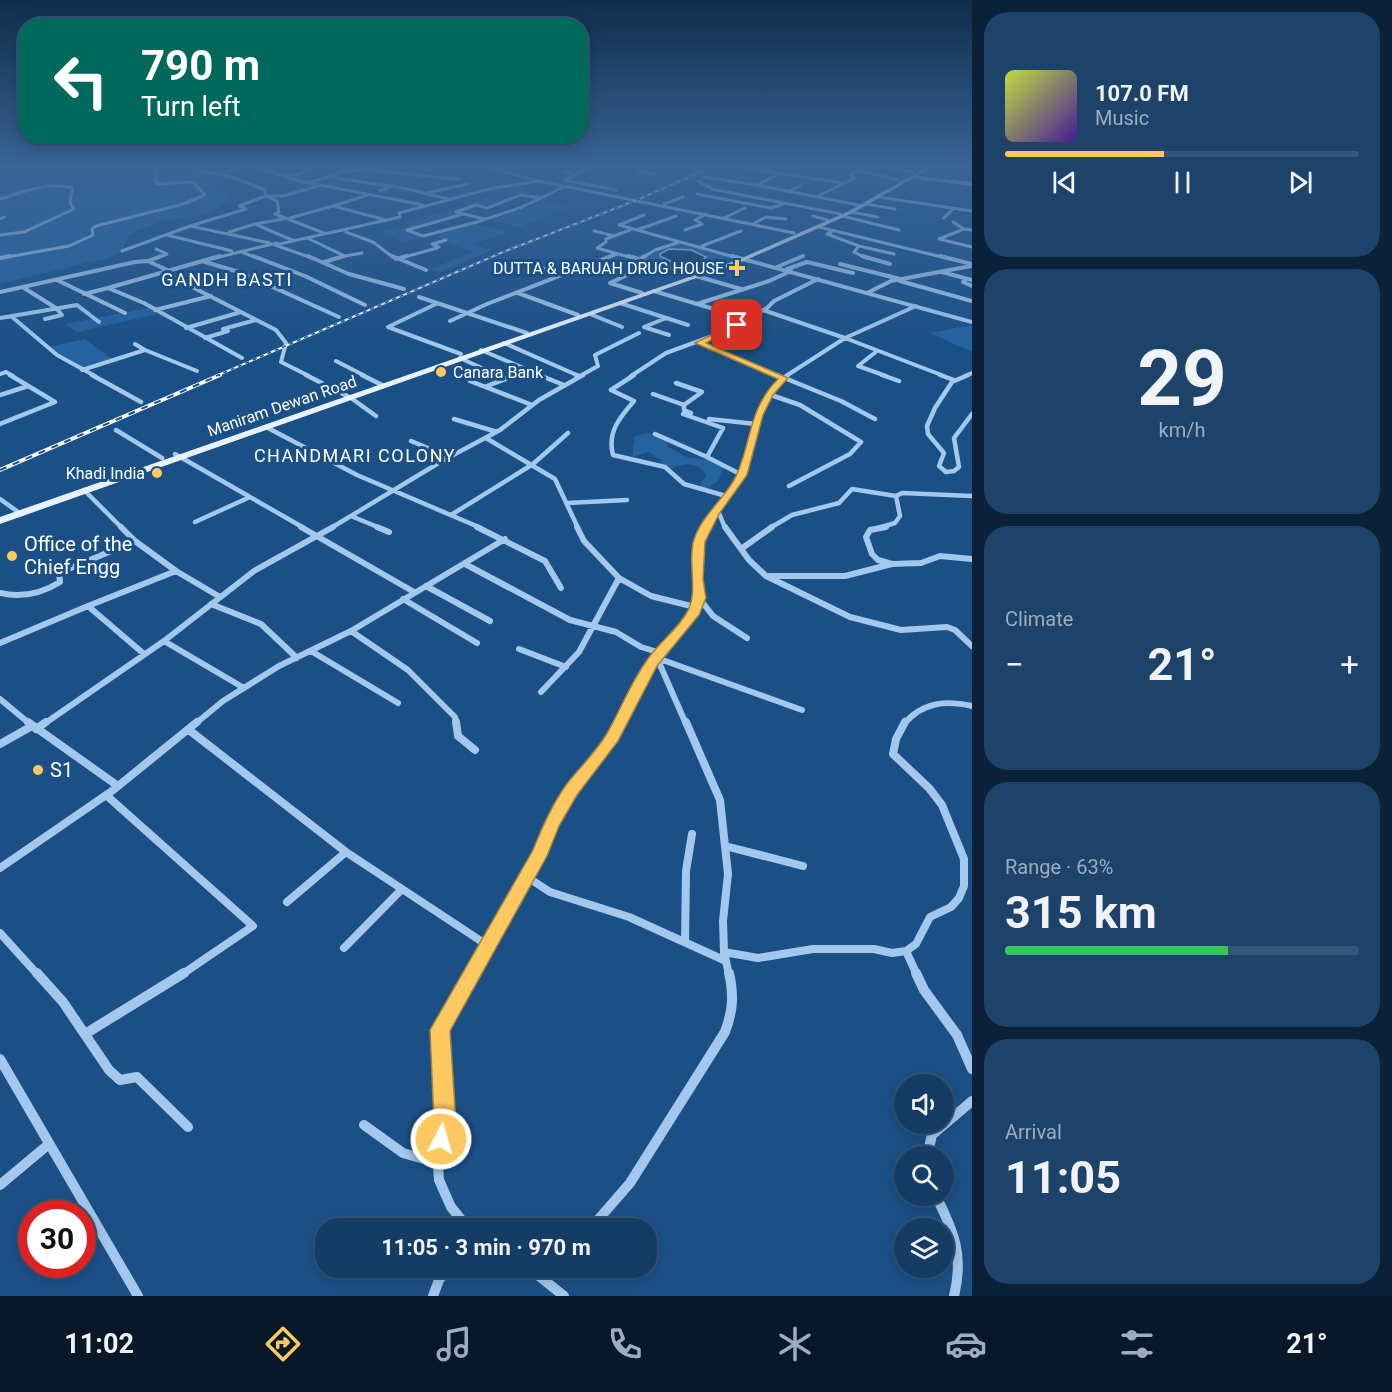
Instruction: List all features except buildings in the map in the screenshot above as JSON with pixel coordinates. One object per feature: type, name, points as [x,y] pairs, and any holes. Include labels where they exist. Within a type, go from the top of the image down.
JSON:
[{"type":"main road","points":[[741,258],[814,225]]},
{"type":"main road","points":[[573,318],[654,291],[822,225]]},
{"type":"main road","points":[[573,318],[696,275]]},
{"type":"main road","name":"Maniram Dewan Road","points":[[0,516],[84,490],[573,318]]},
{"type":"main road","name":"Maniram Dewan Road","points":[[461,356],[573,318]]},
{"type":"main road","name":"Maniram Dewan Road","points":[[0,521],[162,458],[178,456],[268,428],[349,397]]},
{"type":"street","points":[[0,235],[24,232],[39,225]]},
{"type":"street","points":[[0,258],[79,243],[93,235],[92,229],[98,225]]},
{"type":"street","points":[[226,233],[253,225]]},
{"type":"street","points":[[256,225],[293,240]]},
{"type":"street","points":[[305,225],[324,233]]},
{"type":"street","points":[[84,294],[201,261],[362,225]]},
{"type":"street","points":[[426,225],[407,231],[423,236],[461,225]]},
{"type":"street","points":[[620,225],[972,322]]},
{"type":"street","points":[[636,231],[651,225]]},
{"type":"street","points":[[685,230],[698,225]]},
{"type":"street","points":[[760,225],[794,233]]},
{"type":"street","points":[[882,225],[899,230]]},
{"type":"street","points":[[958,225],[972,230]]},
{"type":"street","points":[[122,251],[190,226],[275,244],[349,274],[404,289]]},
{"type":"street","points":[[819,227],[972,265]]},
{"type":"street","points":[[631,229],[606,239],[606,242],[597,248],[696,275],[741,290]]},
{"type":"street","points":[[964,229],[939,239],[972,247]]},
{"type":"street","points":[[342,230],[373,242],[396,260],[426,270]]},
{"type":"street","points":[[834,230],[827,234],[859,246],[894,254]]},
{"type":"street","points":[[594,231],[614,236]]},
{"type":"street","points":[[702,247],[741,231]]},
{"type":"street","points":[[166,235],[238,252],[305,276],[365,305]]},
{"type":"street","points":[[306,238],[345,256]]},
{"type":"street","points":[[396,260],[437,248],[439,247],[432,244],[446,240]]},
{"type":"street","points":[[640,259],[655,250],[681,242]]},
{"type":"street","points":[[859,246],[854,252],[863,257],[890,264]]},
{"type":"street","points":[[0,292],[100,268],[148,261],[167,254],[156,249]]},
{"type":"street","points":[[324,262],[362,253]]},
{"type":"street","points":[[450,321],[517,292],[617,254]]},
{"type":"street","points":[[776,267],[803,256]]},
{"type":"street","points":[[148,261],[276,330],[285,339],[286,346],[280,358],[281,362],[349,397],[376,416]]},
{"type":"street","points":[[201,261],[242,273],[339,317]]},
{"type":"street","points":[[518,261],[563,275]]},
{"type":"street","points":[[697,304],[769,281],[807,262],[853,273]]},
{"type":"street","points":[[642,293],[610,283],[653,263]]},
{"type":"street","points":[[840,264],[972,301]]},
{"type":"street","points":[[867,293],[898,280],[972,265]]},
{"type":"street","points":[[620,272],[627,274]]},
{"type":"street","points":[[939,272],[970,280]]},
{"type":"street","points":[[726,496],[680,483],[671,478],[665,467],[613,455],[611,447],[615,424],[634,402],[610,392],[666,353],[699,343],[747,320],[774,301],[819,279]]},
{"type":"street","points":[[57,280],[125,313]]},
{"type":"street","points":[[970,280],[963,282],[972,286]]},
{"type":"street","points":[[24,288],[57,308],[62,315],[45,319]]},
{"type":"street","points":[[108,288],[155,310],[242,358]]},
{"type":"street","points":[[654,291],[747,320]]},
{"type":"street","points":[[517,292],[573,318]]},
{"type":"street","points":[[155,310],[211,296]]},
{"type":"street","points":[[419,297],[527,333]]},
{"type":"street","points":[[438,303],[388,324],[387,327],[461,356],[505,379]]},
{"type":"street","points":[[620,303],[688,325]]},
{"type":"street","points":[[0,318],[77,305],[99,322]]},
{"type":"street","points":[[460,1218],[451,1207],[439,1180],[437,1154],[445,1123],[440,1030],[541,851],[551,825],[566,800],[588,766],[612,738],[633,694],[659,655],[692,615],[699,598],[697,579],[699,542],[717,508],[742,475],[756,424],[768,394],[784,378],[845,338],[916,306]]},
{"type":"street","points":[[763,310],[845,338],[954,380]]},
{"type":"street","points":[[186,328],[241,312]]},
{"type":"street","points":[[590,314],[622,327]]},
{"type":"street","points":[[11,316],[57,355],[141,402]]},
{"type":"street","points":[[667,318],[644,327],[669,335]]},
{"type":"street","points":[[205,338],[228,331],[223,329],[257,320]]},
{"type":"street","points":[[0,744],[34,727],[164,641],[254,571],[318,536],[449,457],[497,432],[532,405],[598,366],[595,355],[639,333]]},
{"type":"street","points":[[504,343],[579,376]]},
{"type":"street","points":[[699,343],[841,400],[875,419]]},
{"type":"street","points":[[135,344],[197,371]]},
{"type":"street","points":[[82,370],[145,350]]},
{"type":"street","points":[[481,350],[564,386]]},
{"type":"street","points":[[877,351],[858,366],[898,381]]},
{"type":"street","points":[[336,361],[382,385]]},
{"type":"street","points":[[487,386],[528,370]]},
{"type":"street","points":[[0,374],[6,372],[55,402],[0,424]]},
{"type":"street","points":[[972,373],[954,380],[935,408],[927,426],[928,434],[944,453],[939,466],[942,470],[954,471],[959,466],[954,438],[972,414]]},
{"type":"street","points":[[470,381],[532,405]]},
{"type":"street","points":[[676,383],[702,392],[684,405]]},
{"type":"street","points":[[0,395],[28,386]]},
{"type":"street","points":[[653,394],[684,405]]},
{"type":"street","points":[[768,394],[800,405],[861,442],[850,454],[789,486]]},
{"type":"street","points":[[684,405],[684,410],[700,417],[756,424]]},
{"type":"street","points":[[683,414],[723,428],[707,457]]},
{"type":"street","points":[[454,419],[497,432]]},
{"type":"street","points":[[268,428],[357,475],[505,539],[545,561],[561,588]]},
{"type":"street","points":[[117,430],[162,458]]},
{"type":"street","points":[[451,515],[532,464],[568,433]]},
{"type":"street","points":[[655,434],[742,475]]},
{"type":"street","points":[[486,438],[555,479],[584,541],[619,578],[651,596],[696,607]]},
{"type":"street","points":[[411,441],[449,457]]},
{"type":"street","points":[[178,456],[414,592]]},
{"type":"street","points":[[741,549],[752,539],[792,515],[839,503],[852,489],[896,496],[916,492],[972,496]]},
{"type":"street","points":[[84,490],[135,541],[176,571],[220,597]]},
{"type":"street","points":[[892,564],[879,561],[872,554],[866,537],[870,530],[895,523],[900,516],[896,496]]},
{"type":"street","points":[[195,522],[249,497]]},
{"type":"street","points":[[0,499],[19,512]]},
{"type":"street","points":[[567,503],[627,500]]},
{"type":"street","points":[[717,508],[726,530],[766,576],[850,617],[901,630],[947,627],[955,630],[972,646]]},
{"type":"street","points":[[351,516],[389,532]]},
{"type":"street","points":[[0,868],[106,795],[223,701],[297,658],[351,631],[505,539]]},
{"type":"street","points":[[0,593],[20,596],[48,589],[60,582],[59,573],[135,541]]},
{"type":"street","points":[[766,576],[845,576],[892,564],[921,563],[940,556],[972,559]]},
{"type":"street","points":[[465,564],[570,621],[616,632],[659,655],[802,710]]},
{"type":"street","points":[[0,643],[176,571]]},
{"type":"street","points":[[541,692],[579,652],[619,578]]},
{"type":"street","points":[[426,586],[490,621]]},
{"type":"street","points":[[699,598],[713,616],[747,638]]},
{"type":"street","points":[[404,599],[477,643]]},
{"type":"street","points":[[211,604],[261,624],[297,658]]},
{"type":"street","points":[[87,606],[144,654]]},
{"type":"street","points":[[351,631],[408,670],[455,717],[458,736],[475,750]]},
{"type":"street","points":[[164,641],[244,688]]},
{"type":"street","points":[[519,649],[566,667]]},
{"type":"street","points":[[311,651],[398,703]]},
{"type":"street","points":[[600,1218],[630,1183],[725,1032],[731,1016],[734,994],[725,957],[723,921],[728,874],[720,800],[659,655]]},
{"type":"street","points":[[0,699],[34,727],[118,786]]},
{"type":"street","points":[[526,877],[534,884],[560,895],[628,916],[725,957],[758,958],[813,949],[906,951],[916,944],[930,917],[951,908],[959,898],[964,886],[965,874],[964,859],[942,805],[929,788],[893,754],[894,741],[915,711],[927,705],[942,701],[972,706]]},
{"type":"street","points":[[189,730],[346,852],[487,945]]},
{"type":"street","points":[[85,1034],[200,963],[253,926],[106,795]]},
{"type":"street","points":[[685,942],[686,871],[692,834]]},
{"type":"street","points":[[725,846],[803,866]]},
{"type":"street","points":[[287,902],[346,852]]},
{"type":"street","points":[[344,948],[402,890]]},
{"type":"street","points":[[0,933],[63,1002],[109,1070],[120,1080],[136,1077],[188,1127]]},
{"type":"street","points":[[906,951],[924,990],[957,1035],[972,1069]]},
{"type":"street","points":[[0,1059],[138,1296]]},
{"type":"street","points":[[929,1146],[932,1135],[972,1101]]},
{"type":"street","points":[[364,1125],[403,1153],[438,1163]]},
{"type":"street","points":[[0,1185],[49,1144]]},
{"type":"street","points":[[941,1206],[959,1246],[960,1277],[954,1296]]},
{"type":"street","points":[[433,1296],[441,1278]]},
{"type":"street","points":[[542,1278],[564,1296]]},
{"type":"shaded area","points":[[0,225],[150,225],[128,235],[122,251],[107,258],[0,284]]},
{"type":"shaded area","points":[[426,225],[407,231],[424,237],[405,242],[383,235],[382,231]]},
{"type":"shaded area","points":[[471,225],[482,225],[508,232],[471,244],[492,250],[441,272],[430,269],[474,252],[447,243],[440,246],[435,244],[446,240],[434,236]]},
{"type":"shaded area","points":[[682,243],[734,256],[692,272],[643,259],[660,249]]},
{"type":"shaded area","points":[[669,249],[691,250],[706,257],[696,263],[677,263],[660,256]]},
{"type":"shaded area","points":[[149,308],[157,314],[77,332],[65,324]]},
{"type":"shaded area","points":[[972,325],[972,352],[930,333]]},
{"type":"shaded area","points":[[85,339],[112,359],[81,368],[49,347]]},
{"type":"shaded area","points":[[649,433],[665,435],[668,447],[689,458],[714,460],[724,465],[718,481],[703,491],[699,487],[706,475],[695,466],[686,464],[671,469],[661,464],[661,460],[649,452],[632,457],[635,436]]},
{"type":"railway","points":[[216,376],[503,252],[571,225]]},
{"type":"railway","points":[[0,470],[220,375]]},
{"type":"place","name":"DUTTA & BARUAH DRUG HOUSE","points":[[737,268]]},
{"type":"place","name":"Canara Bank","points":[[441,372]]},
{"type":"place","name":"Khadi India","points":[[157,473]]},
{"type":"place","name":"Office of the Chief Engg","points":[[12,556]]},
{"type":"place","name":"S1","points":[[38,770]]},
{"type":"district","name":"GANDH BASTI","points":[[227,279]]},
{"type":"district","name":"CHANDMARI COLONY","points":[[355,455]]},
{"type":"route","points":[[441,1139],[445,1123],[440,1030],[541,851],[551,825],[571,791],[588,766],[612,738],[651,664],[692,615],[699,598],[697,579],[699,542],[713,514],[742,475],[758,415],[768,394],[784,378],[699,343],[737,325]]}]
